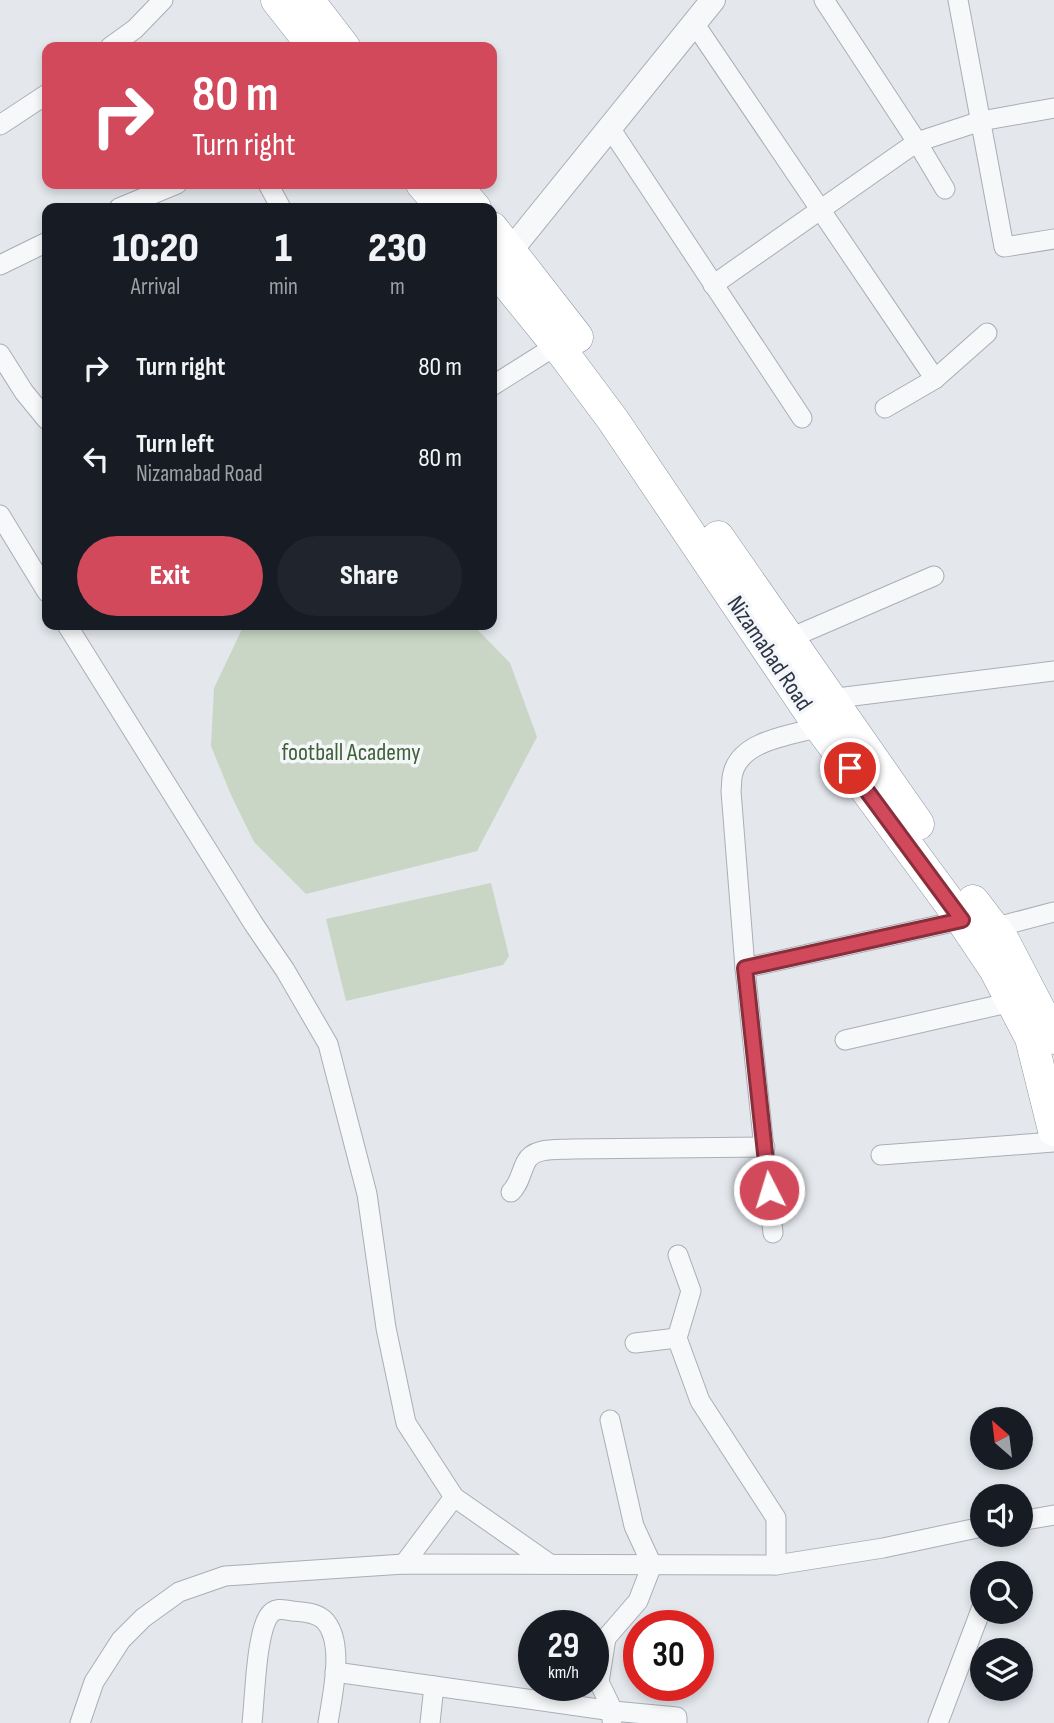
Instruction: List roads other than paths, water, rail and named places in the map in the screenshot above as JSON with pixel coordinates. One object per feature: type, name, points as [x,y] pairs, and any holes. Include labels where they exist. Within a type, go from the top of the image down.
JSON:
[{"type":"highway","points":[[277,0],[310,42]]},
{"type":"highway","points":[[308,0],[340,42]]},
{"type":"highway","points":[[426,189],[439,203]]},
{"type":"highway","points":[[458,189],[471,203]]},
{"type":"highway","name":"Nizamabad Road","points":[[498,248],[557,345],[825,713],[1003,940],[1054,1038]]},
{"type":"highway","name":"Nizamabad Road","points":[[498,248],[628,407],[788,639],[825,713],[995,969],[1031,1038],[1054,1130]]},
{"type":"street","points":[[117,42],[135,29],[163,0]]},
{"type":"street","points":[[498,248],[610,128],[713,0]]},
{"type":"street","points":[[824,0],[945,189]]},
{"type":"street","points":[[958,0],[1004,247],[1054,239]]},
{"type":"street","points":[[694,23],[935,379]]},
{"type":"street","points":[[0,125],[42,97]]},
{"type":"street","points":[[713,285],[917,142],[981,121],[1054,108]]},
{"type":"street","points":[[610,128],[802,418]]},
{"type":"street","points":[[131,203],[165,189]]},
{"type":"street","points":[[0,265],[42,244]]},
{"type":"street","points":[[885,408],[935,379],[987,333]]},
{"type":"street","points":[[497,383],[557,345]]},
{"type":"street","points":[[0,354],[24,392],[42,414]]},
{"type":"street","points":[[0,515],[42,584]]},
{"type":"street","points":[[788,639],[934,576]]},
{"type":"street","points":[[70,630],[285,970],[328,1044],[367,1194],[386,1328],[405,1423],[454,1497],[550,1564]]},
{"type":"street","points":[[773,1233],[745,968],[731,790],[733,772],[740,759],[752,749],[825,713],[1054,671]]},
{"type":"street","points":[[993,928],[1054,912]]},
{"type":"street","points":[[745,968],[962,920]]},
{"type":"street","points":[[845,1040],[1012,1002]]},
{"type":"street","points":[[881,1155],[1054,1142]]},
{"type":"street","points":[[511,1192],[520,1180],[526,1161],[531,1155],[540,1152],[572,1149],[765,1147]]},
{"type":"street","points":[[678,1255],[691,1291],[677,1338],[699,1401],[776,1518],[776,1565]]},
{"type":"street","points":[[635,1343],[677,1338]]},
{"type":"street","points":[[610,1420],[634,1526],[652,1565],[638,1601],[606,1638],[599,1682],[612,1717]]},
{"type":"street","points":[[404,1564],[454,1497]]},
{"type":"street","points":[[1033,1519],[1054,1515]]},
{"type":"street","points":[[80,1723],[94,1682],[121,1640],[143,1618],[179,1591],[225,1576],[404,1564],[776,1565],[883,1548],[970,1530]]},
{"type":"street","points":[[252,1723],[262,1639],[267,1618],[279,1609],[311,1613],[322,1619],[331,1629],[335,1644],[335,1672],[328,1723]]},
{"type":"street","points":[[938,1723],[976,1624]]},
{"type":"street","points":[[335,1672],[612,1717],[679,1721]]},
{"type":"street","points":[[430,1723],[434,1686]]},
{"type":"park label","name":"football Academy","points":[[351,752]]}]
